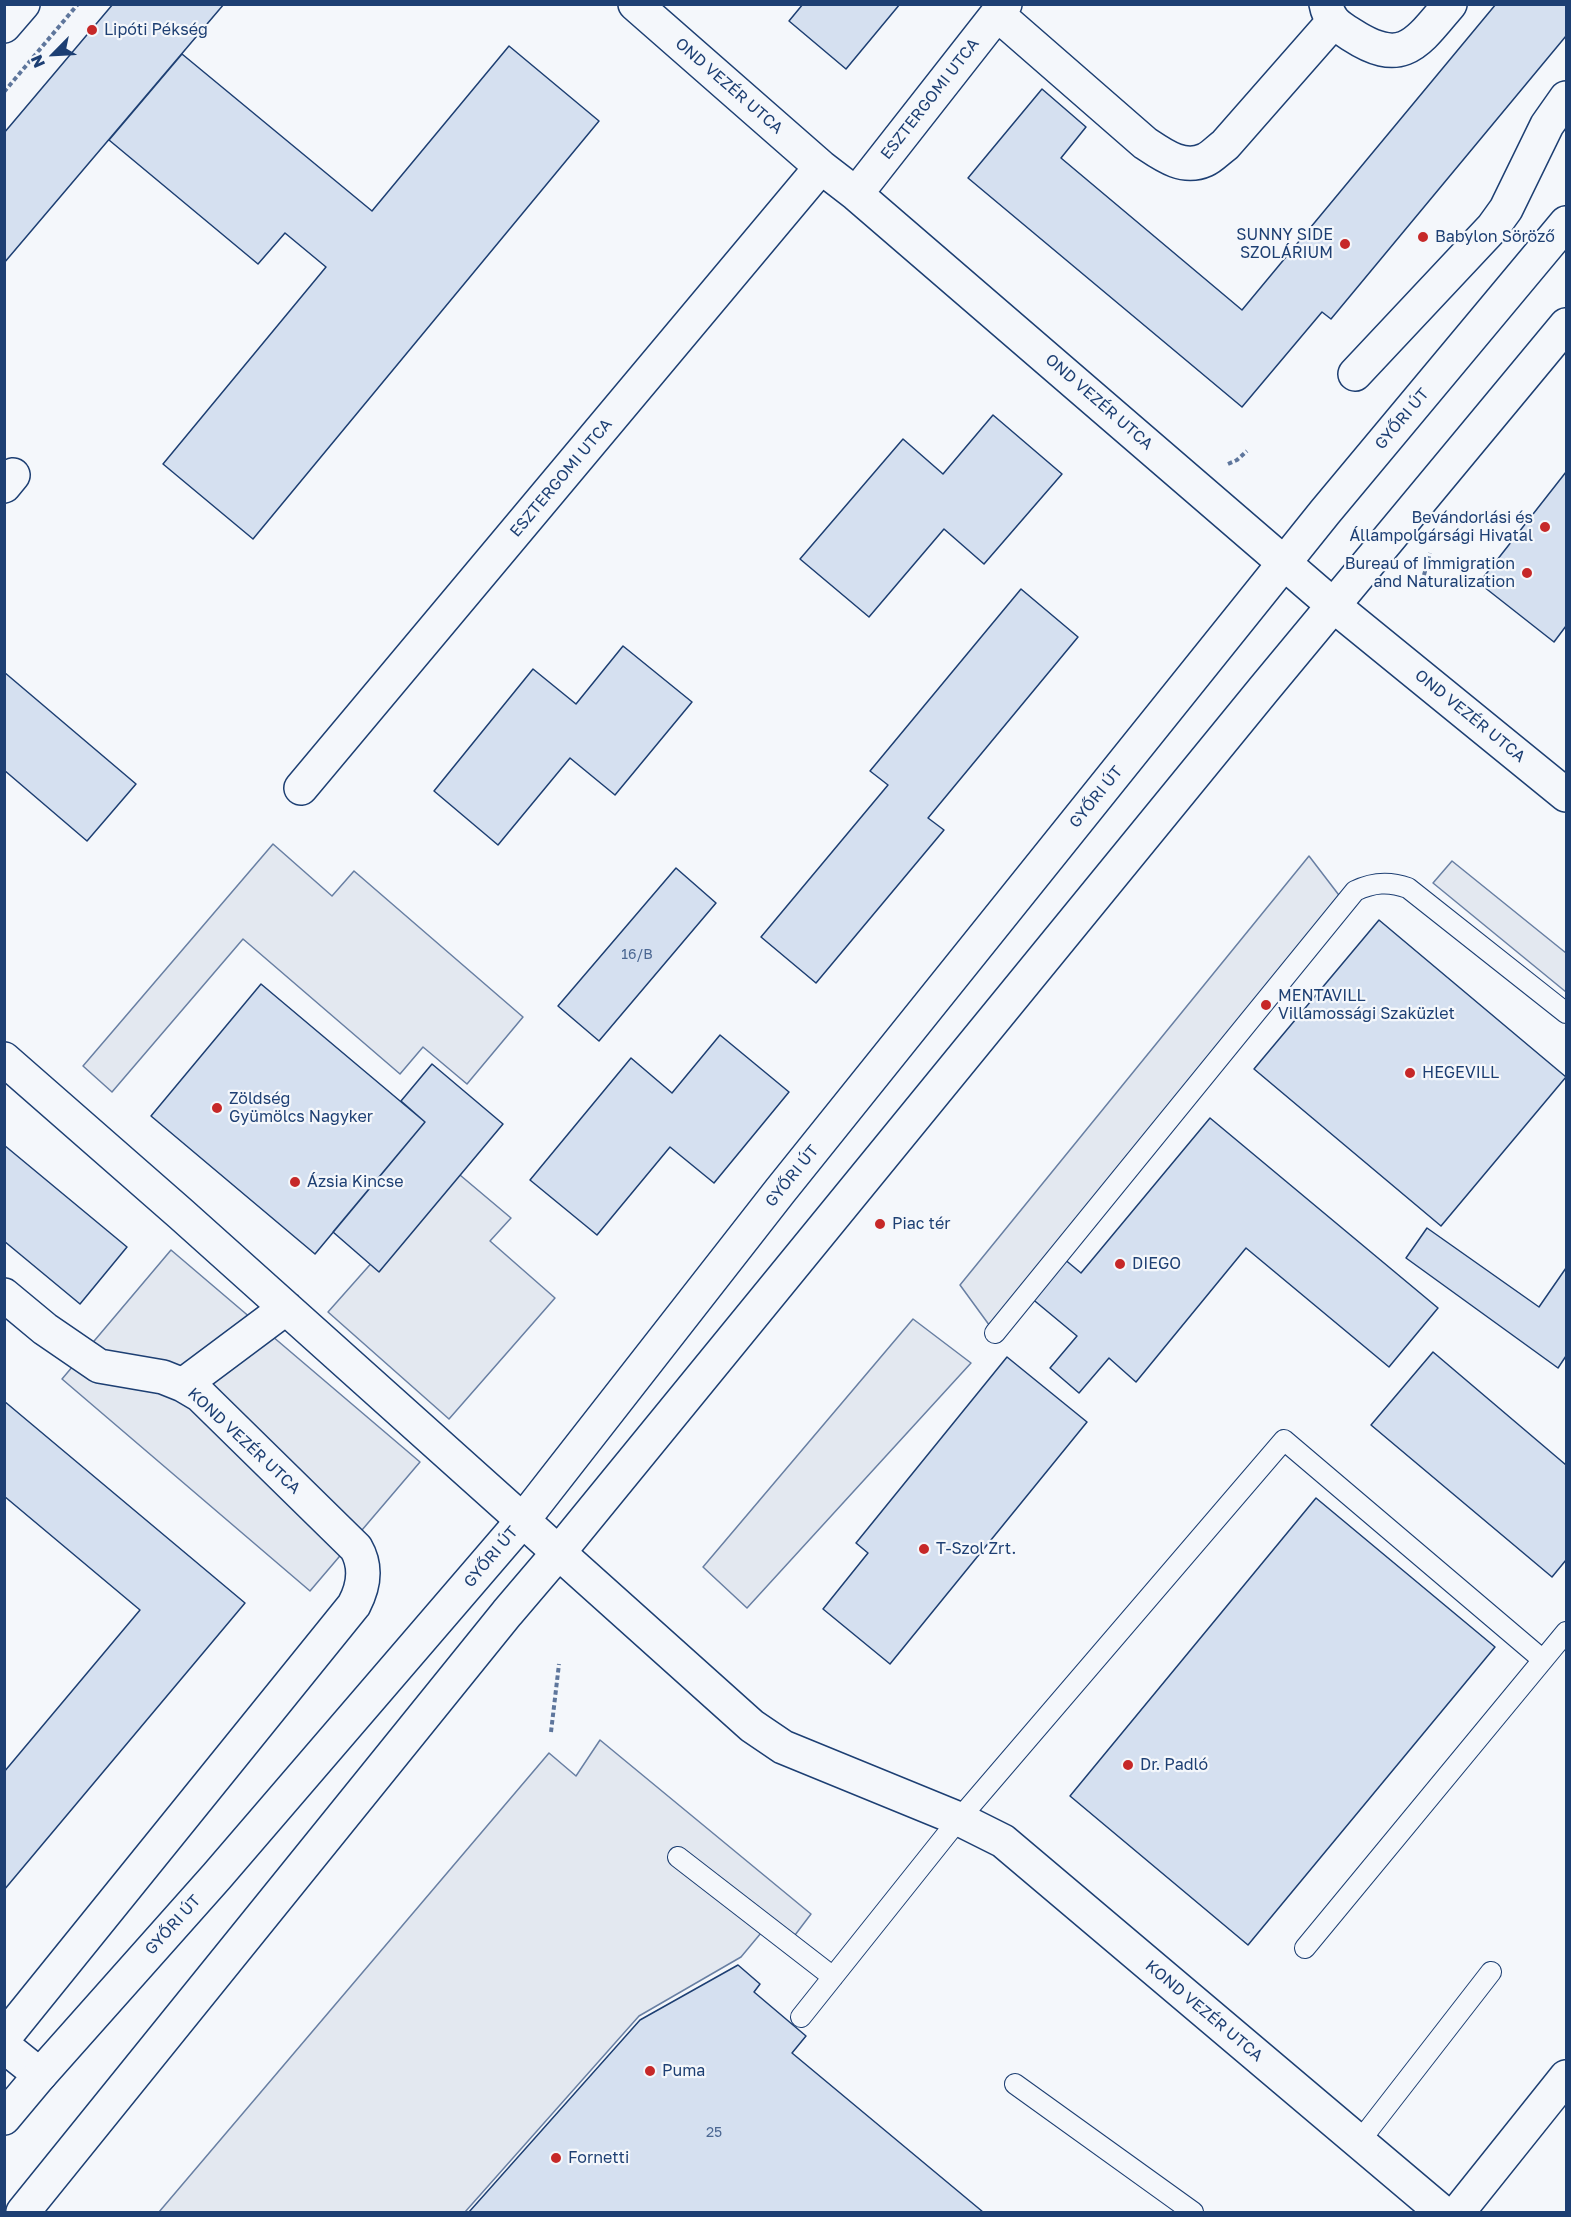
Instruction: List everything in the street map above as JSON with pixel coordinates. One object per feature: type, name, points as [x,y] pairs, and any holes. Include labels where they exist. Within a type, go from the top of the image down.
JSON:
[{"type":"street","points":[[4,26],[23,4]]},
{"type":"street","name":"OND VEZÉR UTCA","points":[[635,4],[821,167],[856,194],[1334,606],[1566,795]]},
{"type":"street","points":[[1001,9],[1145,143],[1170,160],[1188,163],[1204,160],[1225,146],[1329,13],[1369,46],[1388,51],[1406,49],[1420,39],[1450,4]]},
{"type":"street","name":"ESZTERGOMI UTCA","points":[[856,194],[1001,9]]},
{"type":"street","points":[[1354,374],[1492,227],[1506,209],[1547,125],[1566,98]]},
{"type":"street","name":"ESZTERGOMI UTCA","points":[[301,788],[821,167]]},
{"type":"street","name":"GYŐRI ÚT","points":[[4,2118],[217,1876],[523,1520],[787,1181],[1285,562],[1566,222]]},
{"type":"street","points":[[23,2212],[374,1777],[1039,963],[1566,325]]},
{"type":"street","name":"KOND VEZÉR UTCA","points":[[4,1059],[99,1140],[752,1726],[783,1747],[958,1819],[1003,1840],[1442,2212]]},
{"type":"street","name":"KOND VEZÉR UTCA","points":[[4,1295],[45,1329],[99,1366],[154,1374],[183,1385],[200,1395],[356,1548],[362,1562],[363,1580],[354,1605],[4,2038]]},
{"type":"street","points":[[183,1385],[286,1308]]},
{"type":"street","points":[[4,2046],[40,2075]]},
{"type":"street","points":[[1458,2212],[1566,2077]]},
{"type":"lane","points":[[995,1333],[1355,891],[1382,882],[1395,883],[1408,888],[1566,1013]]},
{"type":"lane","points":[[801,2017],[958,1819],[1284,1440],[1543,1660]]},
{"type":"lane","points":[[1305,1948],[1566,1632]]},
{"type":"lane","points":[[678,1857],[833,1977]]},
{"type":"lane","points":[[1359,2142],[1491,1972]]},
{"type":"lane","points":[[1015,2084],[1193,2212]]},
{"type":"path","points":[[4,92],[78,4]]},
{"type":"path","points":[[1220,463],[1229,464],[1247,451]]},
{"type":"path","points":[[551,1732],[559,1664]]},
{"type":"shaded area","points":[[273,844],[332,896],[354,871],[523,1017],[467,1084],[423,1047],[400,1074],[243,939],[112,1092],[83,1066]]},
{"type":"shaded area","points":[[1309,856],[1345,903],[995,1333],[960,1285]]},
{"type":"shaded area","points":[[1452,861],[1566,953],[1566,992],[1433,883]]},
{"type":"shaded area","points":[[454,1170],[511,1218],[490,1241],[555,1298],[449,1419],[328,1312]]},
{"type":"shaded area","points":[[171,1250],[420,1462],[310,1591],[62,1379]]},
{"type":"shaded area","points":[[913,1319],[971,1363],[747,1608],[703,1567]]},
{"type":"shaded area","points":[[600,1740],[811,1914],[792,1939],[771,1921],[741,1957],[639,2016],[465,2212],[159,2212],[549,1753],[576,1776]]},
{"type":"building","points":[[113,4],[224,4],[4,263],[4,133]]},
{"type":"building","points":[[803,4],[900,4],[846,69],[789,21]]},
{"type":"building","points":[[1496,4],[1566,4],[1566,36],[1331,319],[1322,312],[1242,407],[968,178],[1042,89],[1086,127],[1061,158],[1242,310]]},
{"type":"building","points":[[509,46],[599,121],[253,539],[163,464],[326,267],[285,233],[258,264],[109,140],[182,54],[372,211]]},
{"type":"building","points":[[993,415],[1062,474],[984,564],[944,529],[869,617],[800,559],[903,439],[943,474]]},
{"type":"building","name":"Bevándorlási és Állampolgársági Hivatal","points":[[1566,472],[1566,626],[1554,642],[1479,583]]},
{"type":"building","points":[[1021,589],[1078,637],[928,818],[944,830],[816,983],[761,937],[888,785],[870,771]]},
{"type":"building","points":[[623,646],[692,702],[615,795],[570,758],[498,845],[434,791],[533,669],[576,704]]},
{"type":"building","points":[[4,672],[136,784],[87,841],[4,770]]},
{"type":"building","points":[[676,868],[716,903],[599,1041],[558,1006]]},
{"type":"building","name":"HEGEVILL","points":[[1379,920],[1566,1077],[1441,1226],[1254,1069]]},
{"type":"building","points":[[261,984],[425,1122],[315,1254],[151,1116]]},
{"type":"building","points":[[720,1035],[789,1092],[714,1183],[670,1147],[597,1235],[530,1180],[631,1058],[672,1093]]},
{"type":"building","points":[[432,1064],[503,1124],[379,1272],[333,1232],[425,1122],[401,1101]]},
{"type":"building","points":[[1210,1118],[1438,1308],[1389,1367],[1246,1248],[1136,1382],[1109,1358],[1079,1393],[1050,1368],[1077,1336],[1030,1297],[1063,1258],[1081,1273]]},
{"type":"building","points":[[4,1145],[127,1247],[80,1304],[4,1241]]},
{"type":"building","points":[[1427,1228],[1539,1307],[1566,1268],[1566,1356],[1558,1368],[1406,1258]]},
{"type":"building","points":[[1433,1352],[1566,1465],[1566,1560],[1552,1577],[1371,1425]]},
{"type":"building","points":[[1007,1357],[1087,1422],[890,1664],[823,1609],[868,1553],[856,1543]]},
{"type":"building","points":[[4,1401],[245,1603],[4,1890],[4,1772],[140,1610],[4,1496]]},
{"type":"building","points":[[1316,1498],[1495,1647],[1248,1945],[1070,1796]]},
{"type":"building","points":[[738,1965],[760,1984],[754,1992],[806,2036],[792,2053],[983,2212],[469,2212],[640,2020]]},
{"type":"place","name":"Lipóti Pékség","points":[[92,30]]},
{"type":"place","name":"Babylon Söröző","points":[[1423,237]]},
{"type":"place","name":"SUNNY SIDE SZOLÁRIUM","points":[[1345,244]]},
{"type":"place","name":"Bevándorlási és Állampolgársági Hivatal","points":[[1545,527]]},
{"type":"place","name":"Bureau of Immigration and Naturalization","points":[[1527,573]]},
{"type":"place","name":"MENTAVILL Villamossági Szaküzlet","points":[[1266,1005]]},
{"type":"place","name":"HEGEVILL","points":[[1410,1073]]},
{"type":"place","name":"Zöldség Gyümölcs Nagyker","points":[[217,1108]]},
{"type":"place","name":"Ázsia Kincse","points":[[295,1182]]},
{"type":"place","name":"Piac tér","points":[[880,1224]]},
{"type":"place","name":"DIEGO","points":[[1120,1264]]},
{"type":"place","name":"T-Szol Zrt.","points":[[924,1549]]},
{"type":"place","name":"Dr. Padló","points":[[1128,1765]]},
{"type":"place","name":"Puma","points":[[650,2071]]},
{"type":"place","name":"Fornetti","points":[[556,2158]]}]
